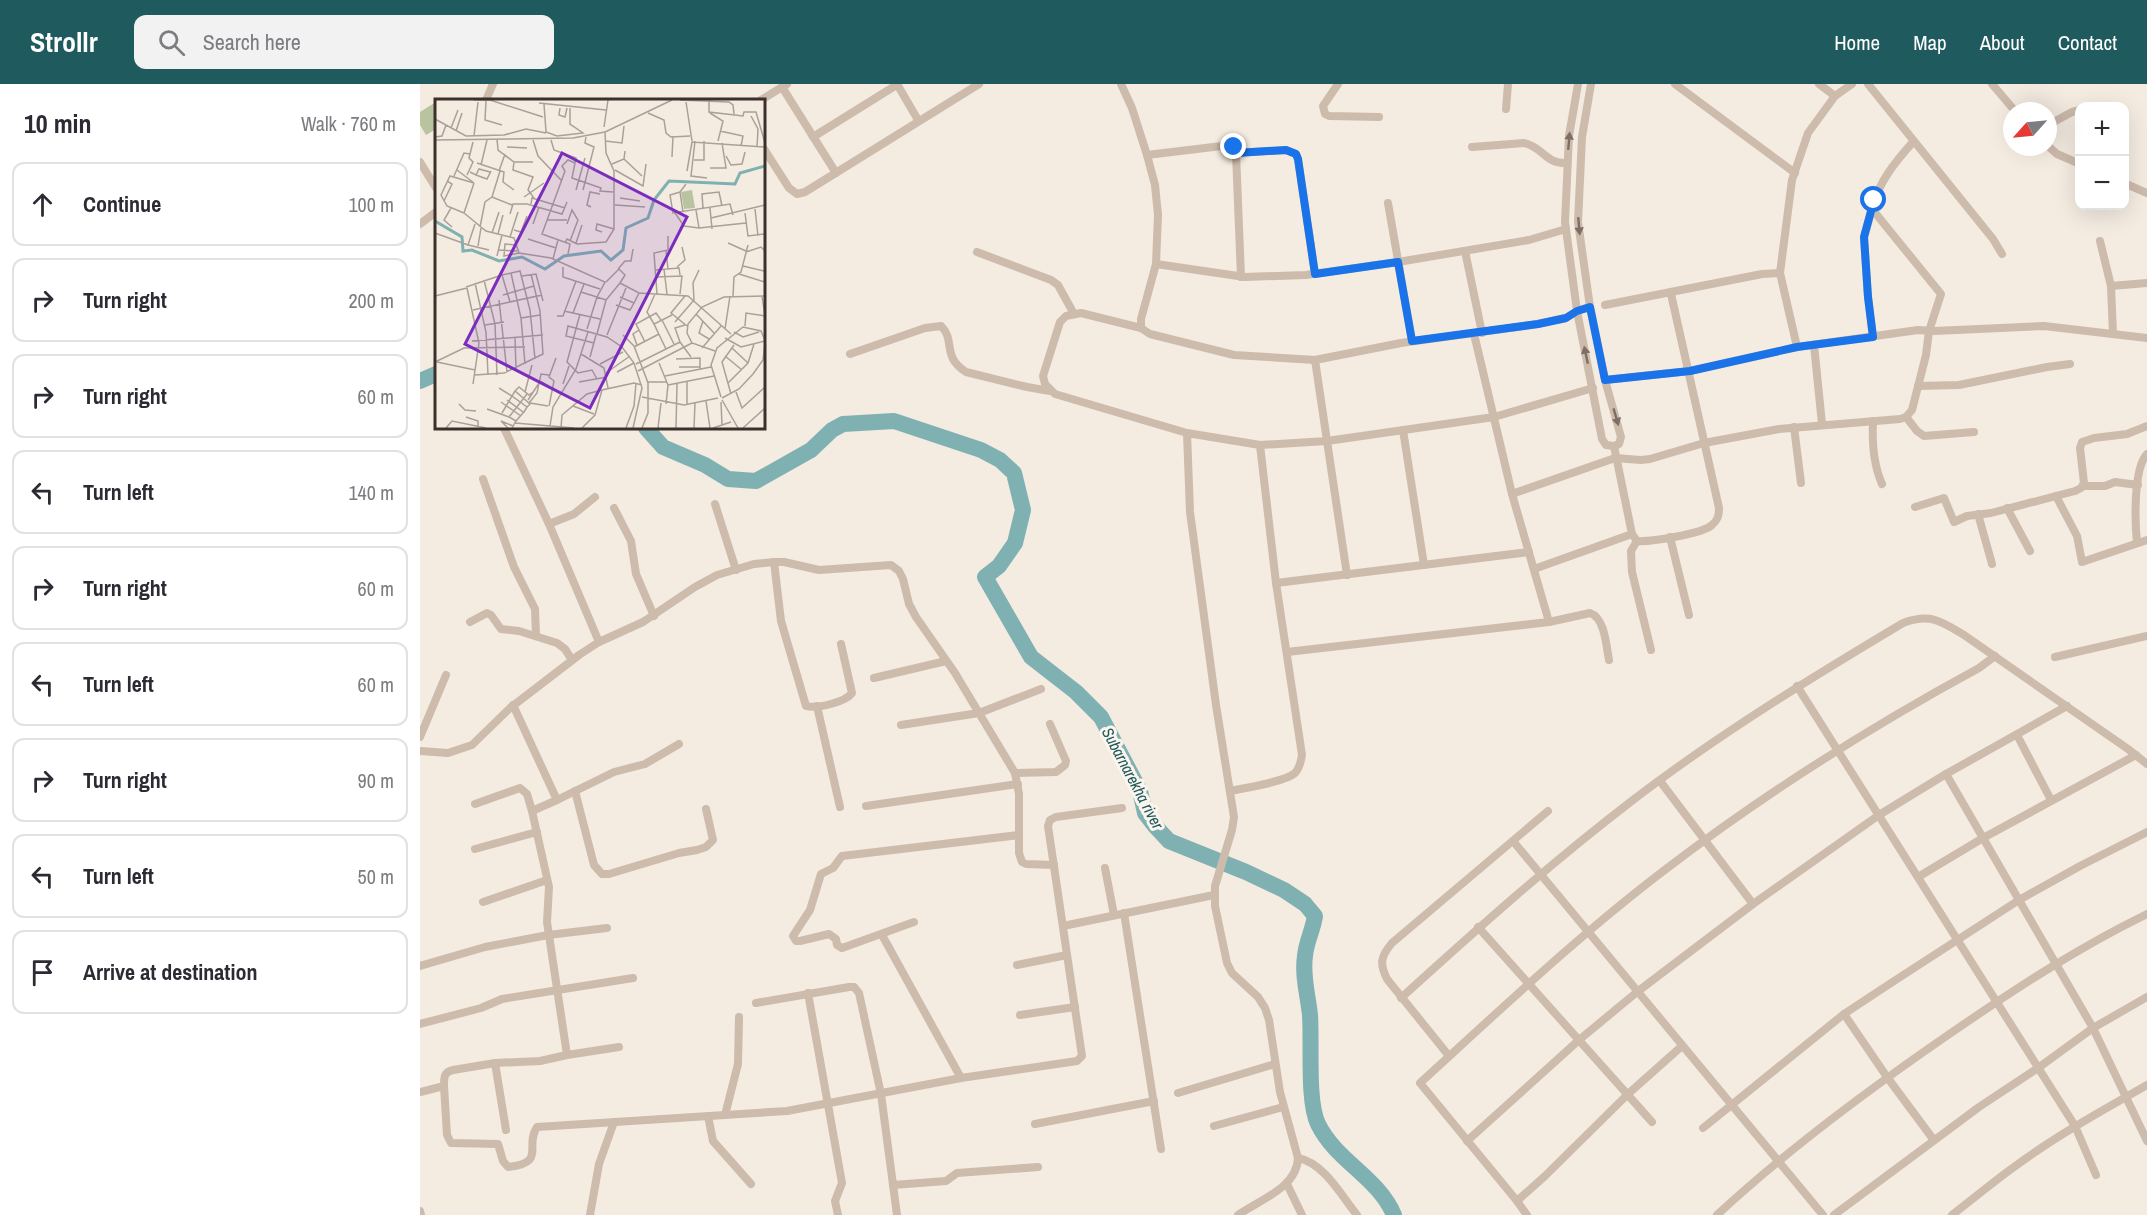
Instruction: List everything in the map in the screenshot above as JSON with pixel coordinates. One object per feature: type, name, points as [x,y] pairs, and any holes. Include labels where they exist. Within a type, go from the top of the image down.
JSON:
[{"type":"street","points":[[486,99],[493,84]]},
{"type":"street","points":[[813,137],[897,84],[918,120]]},
{"type":"street","points":[[765,151],[789,188],[797,194],[805,192],[964,88],[979,84]]},
{"type":"street","points":[[1120,84],[1140,129],[1148,154],[1155,185],[1158,215],[1156,264],[1141,319],[1141,328]]},
{"type":"street","points":[[1338,84],[1323,106],[1325,114],[1379,117]]},
{"type":"street","points":[[1506,109],[1508,84]]},
{"type":"street","points":[[1578,84],[1569,136],[1566,230],[1577,311],[1602,439],[1606,445],[1614,446],[1619,444],[1621,437],[1605,380],[1590,307],[1578,222],[1582,137],[1591,84]]},
{"type":"street","points":[[1675,84],[1795,173]]},
{"type":"street","points":[[1820,84],[1835,96]]},
{"type":"street","points":[[1797,347],[1779,273],[1795,173],[1808,133],[1835,96],[1852,84]]},
{"type":"street","points":[[1868,84],[1993,239],[2002,254]]},
{"type":"street","points":[[1992,84],[2007,102]]},
{"type":"street","points":[[763,99],[785,86],[813,137],[836,172]]},
{"type":"street","points":[[2057,120],[2075,112]]},
{"type":"street","points":[[1472,147],[1524,142],[1557,164],[1567,163]]},
{"type":"street","points":[[1873,337],[1864,237],[1874,200],[1891,167],[1913,142]]},
{"type":"street","points":[[1148,154],[1230,145],[1236,153],[1241,277]]},
{"type":"street","points":[[1236,153],[1286,150],[1296,154],[1315,274]]},
{"type":"street","points":[[2057,154],[2075,162]]},
{"type":"street","points":[[420,162],[435,186]]},
{"type":"street","points":[[2129,185],[2147,193]]},
{"type":"street","points":[[1388,204],[1412,341]]},
{"type":"street","points":[[1512,494],[1615,458],[1650,459],[1704,443],[1794,427],[1906,417],[1912,410],[1926,355],[1929,331],[1941,294],[1872,209]]},
{"type":"street","points":[[420,224],[435,213]]},
{"type":"street","points":[[1156,264],[1241,277],[1315,274],[1529,240],[1566,230]]},
{"type":"street","points":[[2100,242],[2111,286],[2112,334]]},
{"type":"street","points":[[1465,250],[1494,417],[1512,494],[1549,622]]},
{"type":"street","points":[[976,252],[1051,280],[1058,285],[1074,314]]},
{"type":"street","points":[[1605,305],[1671,294],[1762,274],[1779,273]]},
{"type":"street","points":[[2111,286],[2147,283]]},
{"type":"street","points":[[1534,569],[1634,537],[1653,540],[1704,530],[1713,525],[1719,517],[1690,371],[1671,294]]},
{"type":"street","points":[[1590,307],[1566,318],[1478,333],[1412,341],[1315,360],[1234,355],[1150,334],[1141,328],[1081,313],[1066,316],[1060,322],[1043,376],[1045,384],[1055,394],[1187,433],[1260,445],[1327,441],[1494,417],[1593,388]]},
{"type":"street","points":[[850,354],[925,328],[941,326],[947,336],[951,359],[966,372],[1027,387],[1050,390]]},
{"type":"street","points":[[1605,380],[1690,371],[1797,347],[1918,330],[2044,326],[2147,338]]},
{"type":"street","points":[[1814,345],[1822,424]]},
{"type":"street","points":[[1315,360],[1347,575]]},
{"type":"street","points":[[1918,386],[1959,385],[2070,364]]},
{"type":"street","points":[[1906,417],[1917,431],[1924,435],[1974,432]]},
{"type":"street","points":[[1873,421],[1872,445],[1877,472],[1882,484]]},
{"type":"street","points":[[2083,486],[2080,446],[2082,442],[2094,438],[2127,434],[2147,426]]},
{"type":"street","points":[[1794,427],[1800,483]]},
{"type":"street","points":[[504,429],[549,524],[598,642]]},
{"type":"street","points":[[1403,430],[1424,565]]},
{"type":"street","points":[[1187,433],[1190,512],[1216,705],[1234,817],[1214,890],[1227,963],[1232,973],[1258,997],[1269,1020],[1283,1107],[1298,1158],[1298,1167],[1287,1184],[1238,1215]]},
{"type":"street","points":[[1230,791],[1285,778],[1295,773],[1302,755],[1276,583],[1260,445]]},
{"type":"street","points":[[1614,446],[1634,537],[1631,550],[1632,572],[1651,650]]},
{"type":"street","points":[[2137,543],[2135,519],[2138,485],[2143,459],[2147,454]]},
{"type":"street","points":[[483,479],[514,567],[535,609],[536,636]]},
{"type":"street","points":[[1915,507],[1943,498],[1953,521],[2075,491],[2083,486],[2105,486],[2115,482],[2138,485]]},
{"type":"street","points":[[549,524],[574,514],[595,496]]},
{"type":"street","points":[[2056,496],[2077,536],[2082,562],[2147,540]]},
{"type":"street","points":[[715,504],[736,570]]},
{"type":"street","points":[[614,508],[631,541],[636,574],[654,616]]},
{"type":"street","points":[[2007,508],[2030,551]]},
{"type":"street","points":[[1978,514],[1992,564]]},
{"type":"street","points":[[1670,537],[1689,615]]},
{"type":"street","points":[[1276,583],[1529,552]]},
{"type":"street","points":[[774,562],[778,611],[794,660],[804,703],[809,708],[846,698],[852,693],[841,644]]},
{"type":"street","points":[[420,751],[448,753],[472,745],[513,705],[572,660],[598,642],[654,616],[706,580],[736,570],[774,562],[819,570],[891,565],[903,579],[909,603],[1015,773],[1018,784],[1019,853],[1022,862],[1054,865]]},
{"type":"street","points":[[470,622],[488,613],[501,628],[562,645],[572,660]]},
{"type":"street","points":[[1287,652],[1549,622],[1593,614],[1600,621],[1609,660]]},
{"type":"street","points":[[1401,998],[1539,874],[1660,781],[1797,686],[1903,623],[1917,618],[1929,617],[1941,621],[1995,656],[2147,764]]},
{"type":"street","points":[[2055,657],[2147,636]]},
{"type":"street","points":[[1527,1215],[1420,1083],[1588,932],[1704,840],[1839,750],[1979,668],[1995,656]]},
{"type":"street","points":[[874,678],[946,661]]},
{"type":"street","points":[[420,737],[446,675]]},
{"type":"street","points":[[1797,686],[2075,1126],[2096,1175]]},
{"type":"street","points":[[901,725],[979,713],[1041,689]]},
{"type":"street","points":[[513,705],[557,800]]},
{"type":"street","points":[[817,706],[840,807]]},
{"type":"street","points":[[1467,1141],[1579,1040],[1637,992],[1753,904],[1879,815],[1946,774],[2067,706]]},
{"type":"street","points":[[1015,773],[1056,772],[1065,765],[1066,760],[1050,724]]},
{"type":"street","points":[[2017,735],[2051,800]]},
{"type":"street","points":[[532,811],[621,769],[645,764],[679,744]]},
{"type":"street","points":[[1918,877],[1983,838],[2136,755]]},
{"type":"street","points":[[1946,774],[2093,1028],[2147,1142]]},
{"type":"street","points":[[1660,781],[1753,904]]},
{"type":"street","points":[[866,806],[1018,784]]},
{"type":"street","points":[[475,804],[520,788],[527,794],[547,880],[548,935],[567,1055]]},
{"type":"street","points":[[575,791],[594,865],[602,874],[706,847],[713,840],[706,809]]},
{"type":"street","points":[[619,1047],[540,1061],[495,1063],[447,1071],[444,1075],[444,1086],[447,1135],[451,1143],[498,1144],[503,1161],[508,1167],[524,1163],[531,1158],[534,1132],[537,1127],[771,1113],[961,1078],[1081,1060],[1048,826],[1050,820],[1122,808]]},
{"type":"street","points":[[1449,1056],[1387,979],[1381,968],[1381,958],[1392,943],[1548,812]]},
{"type":"street","points":[[475,849],[537,832]]},
{"type":"street","points":[[1703,1128],[1844,1014],[2019,900],[2147,832]]},
{"type":"street","points":[[914,922],[842,948],[829,934],[800,941],[796,941],[793,936],[810,910],[821,874],[833,868],[842,856],[1019,834]]},
{"type":"street","points":[[1513,841],[1823,1215]]},
{"type":"street","points":[[1105,868],[1114,915]]},
{"type":"street","points":[[483,902],[547,880]]},
{"type":"street","points":[[1063,926],[1214,890]]},
{"type":"street","points":[[1124,913],[1161,1149]]},
{"type":"street","points":[[1717,1215],[1778,1161],[1887,1077],[2055,964],[2147,914]]},
{"type":"street","points":[[1478,927],[1652,1122]]},
{"type":"street","points":[[420,966],[485,947],[548,935],[607,928]]},
{"type":"street","points":[[882,935],[961,1078]]},
{"type":"street","points":[[1017,965],[1067,955]]},
{"type":"street","points":[[420,1024],[481,1008],[502,999],[633,978]]},
{"type":"street","points":[[756,1003],[849,987],[854,987],[859,993],[881,1094],[897,1215]]},
{"type":"street","points":[[808,993],[842,1183],[835,1201],[838,1215]]},
{"type":"street","points":[[1834,1215],[1933,1139],[2093,1028],[2147,997]]},
{"type":"street","points":[[1020,1015],[1074,1006]]},
{"type":"street","points":[[1844,1014],[1933,1139]]},
{"type":"street","points":[[725,1114],[738,1064],[740,1017]]},
{"type":"street","points":[[1517,1201],[1628,1094],[1682,1046]]},
{"type":"street","points":[[495,1063],[506,1130]]},
{"type":"street","points":[[1178,1093],[1275,1064]]},
{"type":"street","points":[[1952,1215],[2014,1166],[2075,1126],[2147,1085]]},
{"type":"street","points":[[420,1092],[444,1086]]},
{"type":"street","points":[[1035,1124],[1154,1101]]},
{"type":"street","points":[[1214,1126],[1283,1107]]},
{"type":"street","points":[[708,1116],[713,1141],[751,1184]]},
{"type":"street","points":[[590,1215],[599,1164],[614,1122]]},
{"type":"street","points":[[1298,1158],[1318,1167],[1357,1215]]},
{"type":"street","points":[[893,1185],[946,1181],[957,1173],[1038,1167]]},
{"type":"street","points":[[1287,1184],[1302,1215]]},
{"type":"street","points":[[1250,1206],[1254,1215]]},
{"type":"street","points":[[1726,1207],[1733,1215]]},
{"type":"green space","points":[[435,103],[435,130],[426,135],[420,125],[420,112]]},
{"type":"waterway","name":"Subarnarekha river","points":[[420,381],[435,374]]},
{"type":"waterway","name":"Subarnarekha river","points":[[647,429],[663,447],[705,465],[728,479],[756,481],[811,450],[832,430],[843,424],[894,421],[981,450],[1000,460],[1014,473],[1023,510],[1015,543],[999,566],[985,577],[1031,657],[1076,692],[1101,717],[1140,791],[1145,813],[1169,841],[1284,890],[1305,904],[1315,916],[1304,963],[1310,1015],[1311,1087],[1315,1114],[1326,1137],[1378,1190],[1394,1215]]},
{"type":"route","points":[[1234,147],[1236,153],[1286,150],[1296,154],[1315,274],[1398,262],[1412,341],[1538,324],[1566,318],[1590,307],[1605,380],[1690,371],[1797,347],[1873,337],[1864,258],[1864,237],[1874,200]]}]
